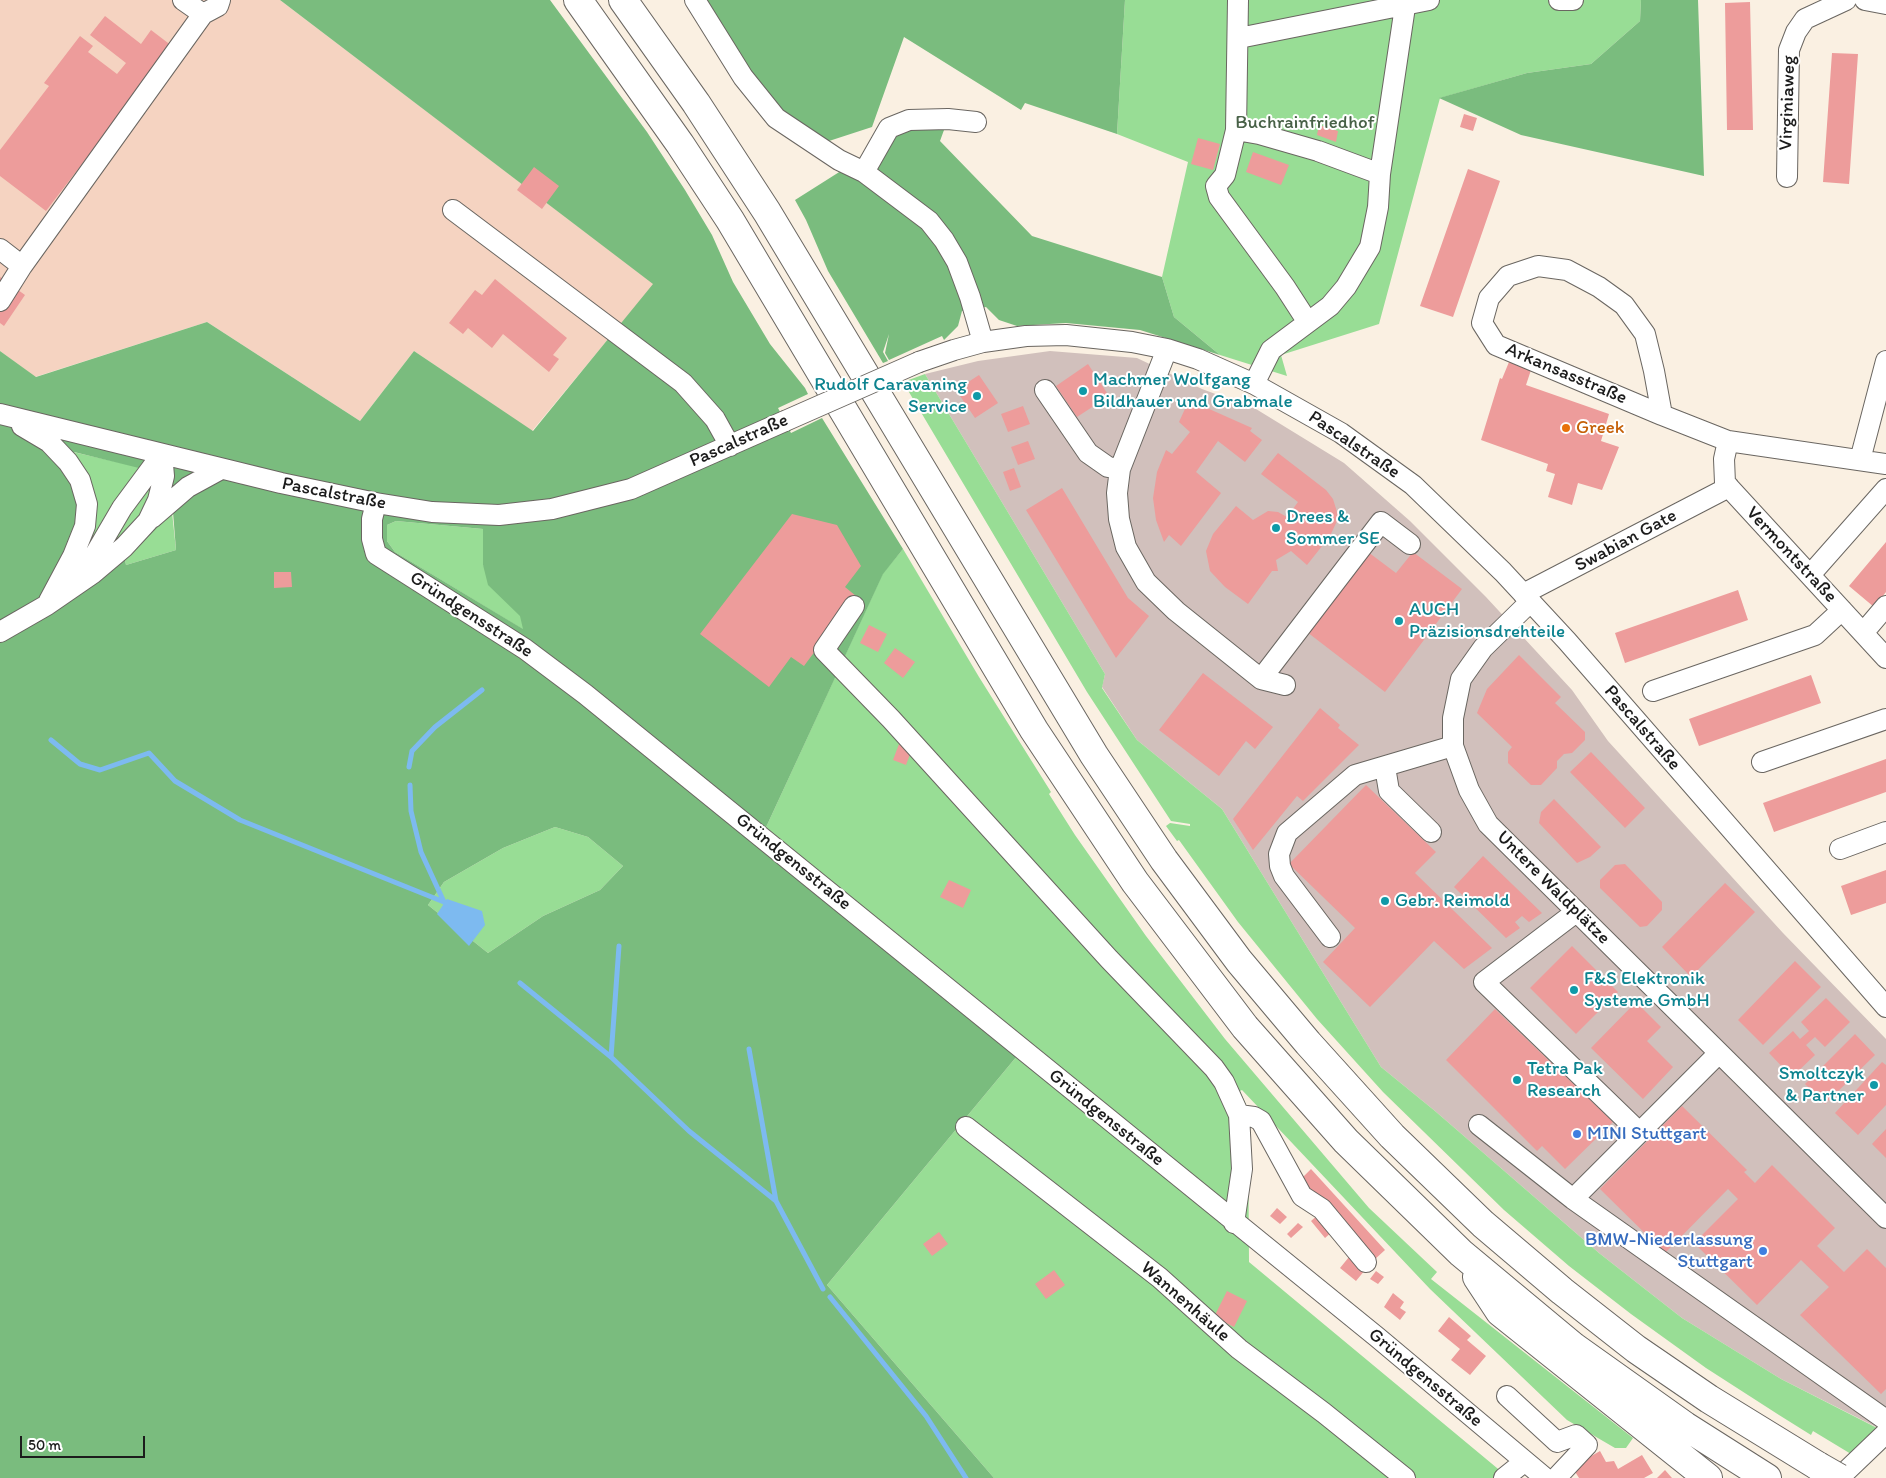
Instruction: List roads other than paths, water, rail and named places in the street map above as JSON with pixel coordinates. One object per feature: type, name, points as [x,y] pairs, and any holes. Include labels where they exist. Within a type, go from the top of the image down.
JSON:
[{"type":"highway","points":[[578,0],[665,121],[730,220],[1034,730],[1135,882],[1245,1027],[1305,1098],[1399,1195],[1461,1253],[1574,1347],[1685,1426],[1767,1478]]},
{"type":"highway","points":[[623,0],[696,103],[767,212],[1094,755],[1164,860],[1239,961],[1308,1043],[1392,1136],[1483,1224],[1562,1291],[1636,1349],[1709,1399],[1832,1474]]},
{"type":"highway","points":[[1461,1253],[1500,1312],[1708,1478]]},
{"type":"street","points":[[184,0],[203,14]]},
{"type":"street","points":[[0,301],[22,266],[203,14],[218,6],[220,0]]},
{"type":"street","points":[[695,0],[743,77],[776,118],[839,160],[864,172],[929,221],[944,240],[957,262],[970,297],[983,342]]},
{"type":"street","points":[[1238,0],[1239,38],[1236,130],[1225,174],[1216,186],[1219,196],[1307,321]]},
{"type":"street","points":[[1239,38],[1405,3],[1429,0]]},
{"type":"street","points":[[1559,0],[1573,0]]},
{"type":"street","name":"Virginiaweg","points":[[1786,177],[1788,50],[1796,32],[1806,19],[1846,0]]},
{"type":"street","points":[[1865,0],[1886,4]]},
{"type":"street","points":[[1254,384],[1271,350],[1307,321],[1330,306],[1340,294],[1370,247],[1378,207],[1380,174],[1405,3]]},
{"type":"street","points":[[864,172],[889,128],[909,120],[948,119],[976,122]]},
{"type":"street","points":[[1236,130],[1259,134],[1318,151],[1380,174]]},
{"type":"street","points":[[453,210],[683,383],[715,419],[730,446]]},
{"type":"street","points":[[0,248],[22,266]]},
{"type":"street","points":[[0,275],[22,266]]},
{"type":"street","name":"Arkansasstraße","points":[[1662,415],[1645,334],[1624,305],[1600,287],[1568,270],[1538,266],[1508,276],[1489,298],[1482,323],[1496,345],[1662,415],[1728,441],[1886,464]]},
{"type":"street","name":"Pascalstraße","points":[[2,414],[221,469],[376,503],[432,512],[499,515],[552,509],[631,489],[919,362],[983,342],[1026,336],[1066,335],[1106,338],[1167,349],[1254,384],[1341,433],[1413,485],[1470,538],[1568,641],[1886,1007]]},
{"type":"street","points":[[1167,349],[1120,469],[1117,493],[1119,519],[1126,547],[1146,582],[1194,633],[1261,679],[1285,685]]},
{"type":"street","points":[[1860,460],[1886,361]]},
{"type":"street","points":[[1045,390],[1088,453],[1108,468],[1120,469]]},
{"type":"street","name":"Pascalstraße","points":[[2,414],[49,442],[68,462],[80,480],[87,504],[86,526],[73,556],[46,605]]},
{"type":"street","points":[[1728,441],[1724,459],[1724,483],[1728,487]]},
{"type":"street","points":[[148,521],[158,500],[162,484],[162,454]]},
{"type":"street","points":[[46,605],[91,561],[122,508],[162,454]]},
{"type":"street","points":[[0,632],[46,605],[105,563],[124,547],[148,521],[188,487],[221,469]]},
{"type":"street","name":"Swabian Gate","points":[[1527,598],[1728,487]]},
{"type":"street","name":"Vermontstraße","points":[[1728,487],[1886,658]]},
{"type":"street","points":[[1810,575],[1886,489]]},
{"type":"street","name":"Gründgensstraße","points":[[376,503],[372,520],[372,539],[376,554],[525,649],[585,694],[762,836],[1234,1223],[1377,1337],[1545,1478]]},
{"type":"street","points":[[1261,679],[1381,522],[1410,544]]},
{"type":"street","name":"Untere Waldplätze","points":[[1527,598],[1483,648],[1462,678],[1453,718],[1453,746],[1469,790],[1488,824],[1718,1054],[1886,1218]]},
{"type":"street","points":[[854,606],[824,650],[891,719],[1109,959],[1214,1068],[1234,1099],[1239,1115],[1242,1169],[1234,1223]]},
{"type":"street","points":[[1863,633],[1886,606]]},
{"type":"street","points":[[1653,692],[1815,635],[1842,610]]},
{"type":"street","points":[[1762,762],[1886,719]]},
{"type":"street","points":[[1330,937],[1284,876],[1280,866],[1279,854],[1282,843],[1293,827],[1347,780],[1364,771],[1385,767],[1453,746]]},
{"type":"street","points":[[1385,767],[1389,791],[1431,832]]},
{"type":"street","points":[[1840,849],[1886,832]]},
{"type":"street","points":[[1576,912],[1484,982],[1639,1132]]},
{"type":"street","points":[[1573,1199],[1718,1054]]},
{"type":"street","points":[[1239,1115],[1254,1117],[1261,1121],[1302,1196],[1322,1209],[1366,1262]]},
{"type":"street","points":[[1480,1125],[1573,1199],[1886,1420]]},
{"type":"street","name":"Wannenhäule","points":[[966,1127],[1160,1278],[1239,1349],[1324,1413],[1405,1478]]},
{"type":"street","points":[[1506,1396],[1557,1442],[1576,1436],[1588,1445],[1556,1478]]},
{"type":"street","points":[[1832,1474],[1886,1434]]},
{"type":"street","points":[[1504,1478],[1524,1462]]},
{"type":"water","points":[[447,899],[482,911],[485,925],[469,946],[437,914]]},
{"type":"waterway","points":[[409,767],[412,751],[435,727],[482,690]]},
{"type":"waterway","points":[[51,740],[80,764],[100,770],[149,753],[175,781],[240,820],[444,902],[449,907]]},
{"type":"waterway","points":[[410,785],[411,811],[421,852],[444,902]]},
{"type":"waterway","points":[[611,1057],[619,946]]},
{"type":"waterway","points":[[520,983],[611,1057],[689,1131],[776,1201],[823,1289]]},
{"type":"waterway","points":[[749,1049],[776,1201]]},
{"type":"waterway","points":[[830,1297],[926,1416],[966,1478]]},
{"type":"place","name":"Machmer Wolfgang Bildhauer und Grabmale","points":[[1083,391]]},
{"type":"place","name":"Rudolf Caravaning Service","points":[[977,396]]},
{"type":"place","name":"Greek","points":[[1566,428]]},
{"type":"place","name":"Drees & Sommer SE","points":[[1276,528]]},
{"type":"place","name":"AUCH Präzisionsdrehteile","points":[[1399,621]]},
{"type":"place","name":"Gebr. Reimold","points":[[1385,901]]},
{"type":"place","name":"F&S Elektronik Systeme GmbH","points":[[1574,990]]},
{"type":"place","name":"Tetra Pak Research","points":[[1517,1080]]},
{"type":"place","name":"Smoltczyk & Partner","points":[[1874,1085]]},
{"type":"place","name":"MINI Stuttgart","points":[[1577,1134]]},
{"type":"place","name":"BMW-Niederlassung Stuttgart","points":[[1763,1251]]},
{"type":"park label","name":"Buchrainfriedhof","points":[[1305,123]]}]
